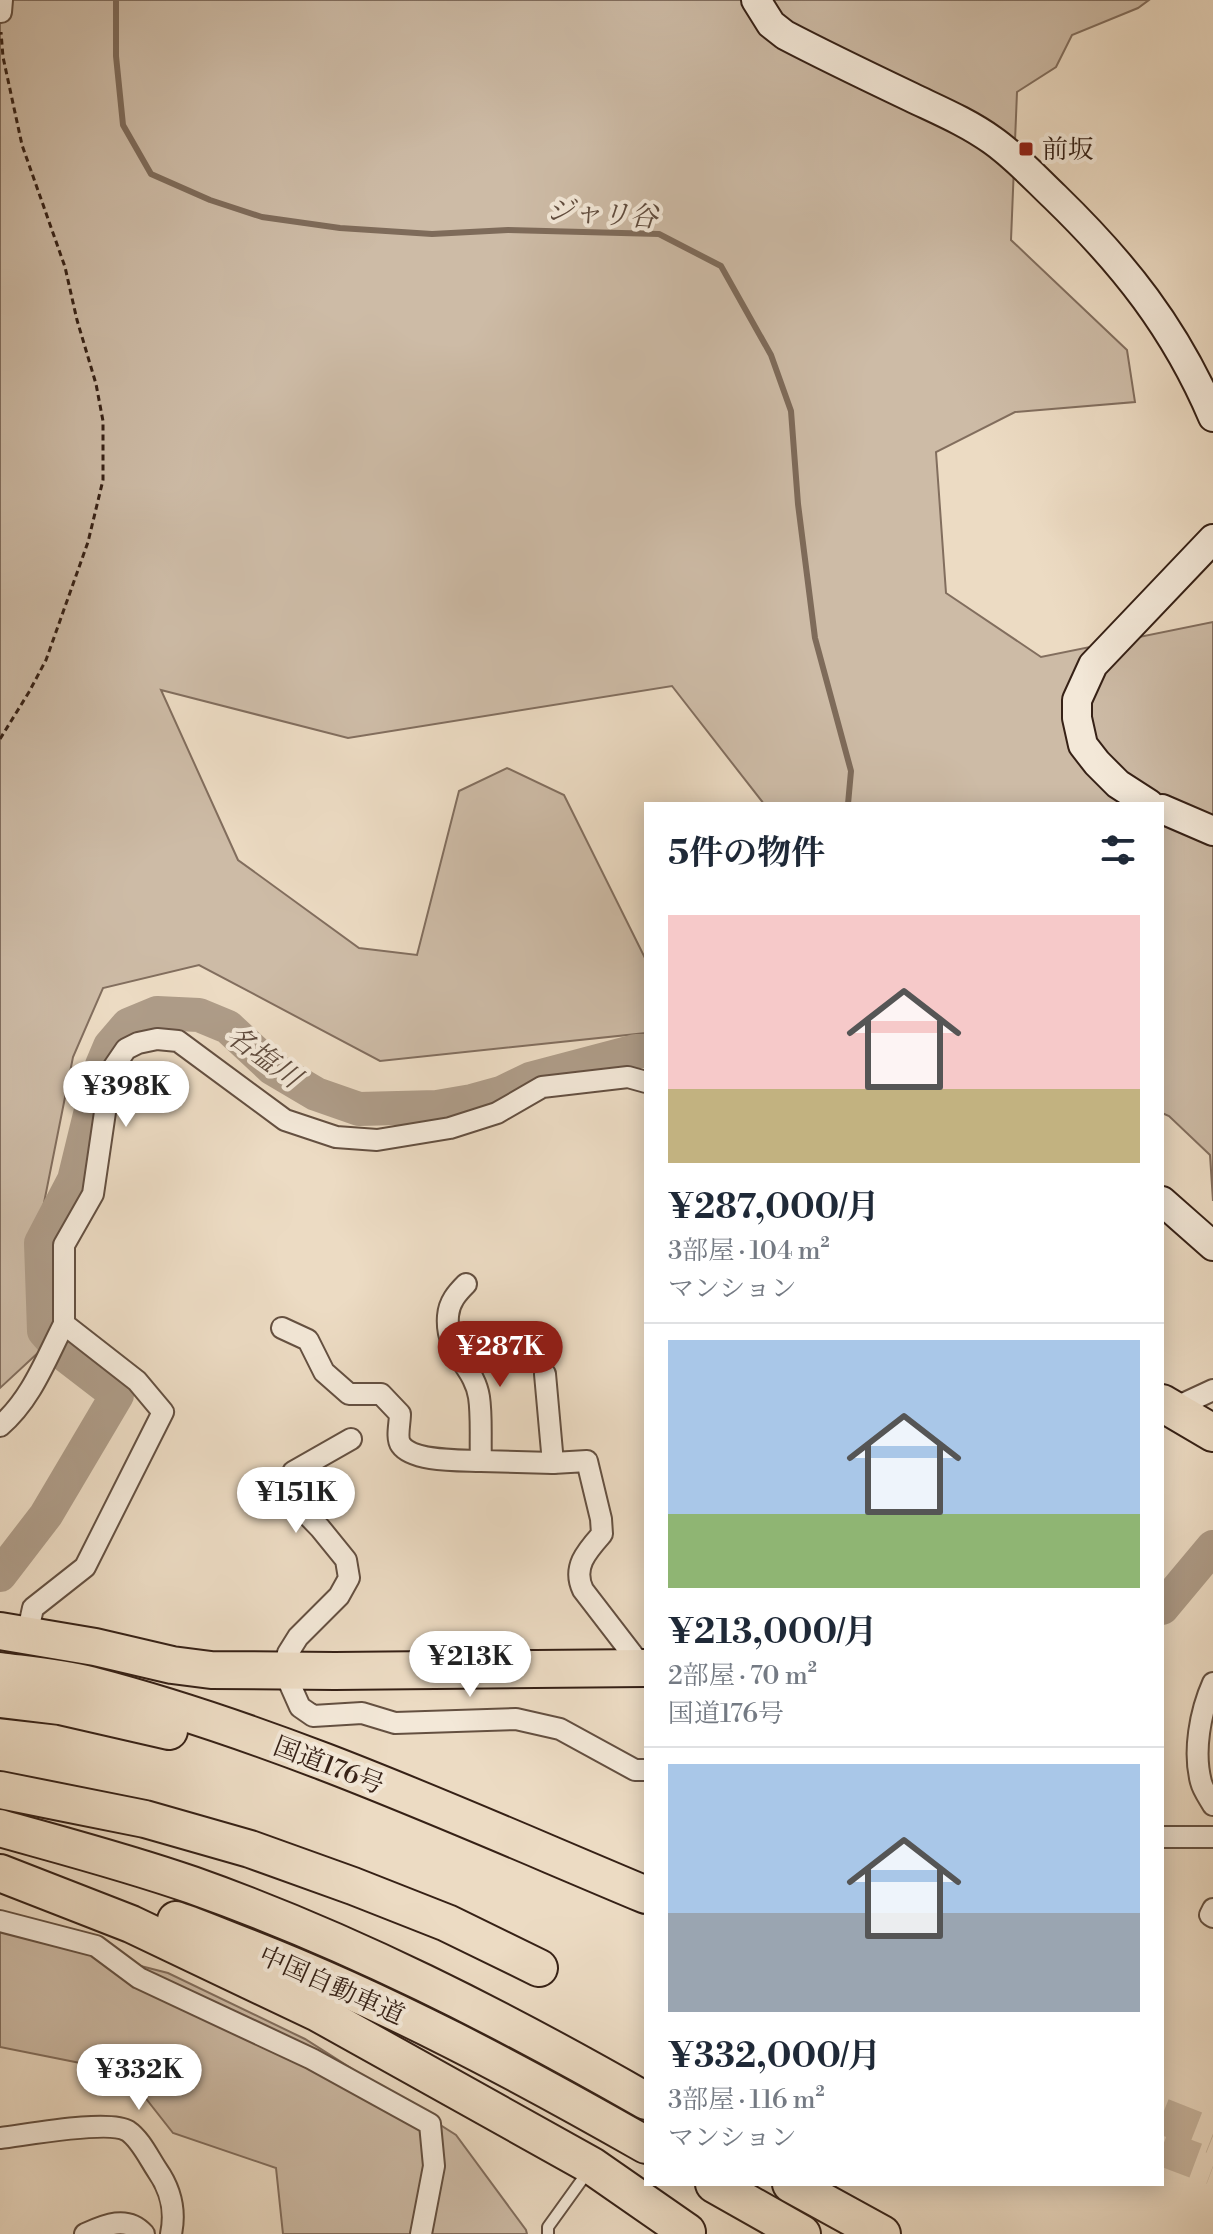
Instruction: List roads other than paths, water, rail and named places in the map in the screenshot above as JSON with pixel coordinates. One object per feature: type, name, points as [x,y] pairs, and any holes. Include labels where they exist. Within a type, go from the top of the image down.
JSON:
[{"type":"highway","points":[[1167,1406],[1213,1433]]},
{"type":"highway","points":[[14,1633],[211,1670],[644,1672]]},
{"type":"highway","name":"国道176号","points":[[0,1671],[87,1684],[196,1716],[326,1763],[644,1894]]},
{"type":"highway","name":"国道176号","points":[[0,1699],[60,1706],[177,1733],[423,1825],[644,1920]]},
{"type":"highway","points":[[0,1790],[145,1819],[250,1849],[447,1923],[539,1968]]},
{"type":"highway","name":"中国自動車道","points":[[0,1828],[191,1885],[300,1927],[408,1974],[644,2100]]},
{"type":"highway","points":[[0,1870],[131,1924],[318,2013],[592,2166],[687,2232]]},
{"type":"highway","name":"中国自動車道","points":[[0,1870],[67,1885],[181,1921],[282,1961],[384,2006],[487,2057],[644,2144]]},
{"type":"highway","points":[[718,2186],[802,2234]]},
{"type":"highway","points":[[795,2186],[882,2234]]},
{"type":"street","points":[[1,12],[2,0]]},
{"type":"street","points":[[756,0],[771,24],[785,35],[952,117],[991,139],[1021,164],[1091,233],[1138,287],[1173,336],[1213,417]]},
{"type":"street","points":[[1146,802],[1118,784],[1083,745],[1077,700],[1093,665],[1213,539]]},
{"type":"street","points":[[1164,810],[1213,831]]},
{"type":"street","points":[[0,1426],[12,1416],[29,1392],[64,1324],[64,1245],[93,1194],[111,1071],[126,1049],[157,1039],[178,1041],[285,1120],[336,1137],[377,1140],[450,1128],[497,1113],[542,1087],[628,1077],[644,1081]]},
{"type":"street","points":[[1164,1203],[1213,1246]]},
{"type":"street","points":[[466,1284],[448,1308],[447,1332],[479,1395],[481,1461]]},
{"type":"street","points":[[14,1633],[33,1608],[85,1567],[163,1412],[137,1381],[64,1324]]},
{"type":"street","points":[[282,1328],[308,1340],[324,1372],[349,1394],[381,1394],[400,1414],[401,1446],[416,1455],[481,1461],[587,1461],[602,1534],[586,1552],[578,1580],[644,1671]]},
{"type":"street","points":[[545,1374],[553,1463]]},
{"type":"street","points":[[1167,1406],[1213,1390]]},
{"type":"street","points":[[351,1439],[293,1472],[288,1484],[289,1496],[346,1560],[349,1578],[339,1596],[298,1637],[288,1653],[284,1671],[300,1707],[313,1716],[362,1713],[395,1723],[516,1719],[560,1729],[635,1770],[644,1770]]},
{"type":"street","points":[[1213,1683],[1203,1705],[1198,1746],[1201,1783],[1213,1805]]},
{"type":"street","points":[[1164,1837],[1213,1837]]},
{"type":"street","points":[[1213,1909],[1210,1915],[1213,1917]]},
{"type":"street","points":[[0,1921],[96,1946],[139,1978],[312,2059],[430,2124],[434,2166],[421,2234]]},
{"type":"street","points":[[0,2138],[101,2126],[119,2127],[131,2133],[162,2177],[172,2198],[171,2234]]},
{"type":"street","points":[[85,2234],[106,2224],[125,2223],[144,2234]]},
{"type":"lane","points":[[548,2234],[548,2227],[592,2166]]},
{"type":"waterway","name":"ジャリ谷","points":[[116,0],[116,56],[123,125],[151,174],[210,200],[262,217],[340,228],[432,234],[508,230],[659,234],[721,266],[771,355],[791,411],[798,504],[815,638],[851,771],[848,802]]},
{"type":"waterway","name":"名塩川","points":[[0,1575],[46,1515],[117,1395],[65,1355],[44,1331],[41,1243],[74,1180],[102,1065],[110,1046],[128,1025],[157,1013],[199,1015],[228,1027],[272,1068],[316,1094],[359,1109],[437,1107],[472,1101],[501,1093],[530,1079],[644,1051]]},
{"type":"waterway","name":"名塩川","points":[[1164,1606],[1213,1547]]},
{"type":"tunnel","points":[[1164,2117],[1213,2136]]},
{"type":"tunnel","points":[[1164,2149],[1213,2167]]},
{"type":"place","name":"前坂","points":[[1026,149]]}]
